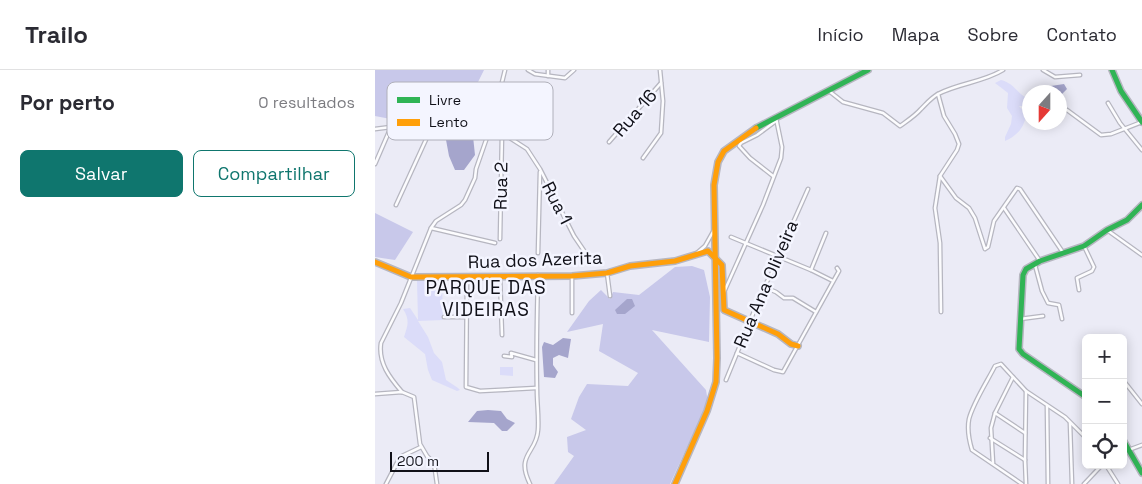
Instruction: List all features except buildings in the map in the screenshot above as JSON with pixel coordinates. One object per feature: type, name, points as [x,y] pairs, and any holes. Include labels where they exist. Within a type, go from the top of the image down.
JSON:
[{"type":"street","points":[[529,70],[535,74],[565,78],[574,70]]},
{"type":"street","points":[[548,70],[548,76]]},
{"type":"street","points":[[643,158],[661,133],[663,101],[660,70]]},
{"type":"street","points":[[675,484],[705,416],[715,383],[717,358],[714,228],[718,162],[724,151],[756,128],[868,70]]},
{"type":"street","points":[[829,90],[843,102],[883,113],[900,126],[920,110],[928,100],[938,94],[970,82],[992,77],[1003,70]]},
{"type":"street","points":[[1043,70],[1055,77],[1081,75]]},
{"type":"street","points":[[1067,110],[1101,135],[1111,134],[1142,122],[1121,91],[1111,70]]},
{"type":"street","name":"Rua 16","points":[[609,142],[661,83]]},
{"type":"street","points":[[938,94],[944,116],[959,144],[940,176],[935,208],[940,243],[941,312]]},
{"type":"street","points":[[1109,103],[1124,128],[1142,150]]},
{"type":"street","points":[[723,295],[763,205],[781,158],[783,146],[776,119]]},
{"type":"street","points":[[773,176],[750,158],[739,146],[741,143],[757,135],[776,119]]},
{"type":"street","points":[[375,164],[387,136]]},
{"type":"street","points":[[396,205],[426,140]]},
{"type":"street","points":[[402,392],[383,365],[381,344],[401,303],[431,228],[436,221],[461,205],[465,200],[475,178],[476,169],[486,140]]},
{"type":"street","name":"Rua 2","points":[[500,239],[502,140]]},
{"type":"street","name":"Rua 1","points":[[513,140],[527,149],[540,169],[574,236],[591,261]]},
{"type":"street","name":"Rua 1","points":[[538,253],[540,169]]},
{"type":"street","points":[[940,176],[956,198],[969,208],[975,218],[985,249],[988,247],[994,221],[1015,190],[1020,189],[1064,254]]},
{"type":"street","name":"Rua Ana Oliveira","points":[[726,380],[764,287],[781,258],[788,234],[808,189]]},
{"type":"street","points":[[1082,394],[1023,354],[1019,347],[1023,274],[1026,269],[1037,262],[1084,246],[1107,230],[1127,220],[1142,205]]},
{"type":"street","points":[[1004,208],[1037,262],[1042,291],[1048,303],[1059,305],[1062,319]]},
{"type":"street","points":[[431,228],[495,243]]},
{"type":"street","points":[[696,254],[705,246],[714,228]]},
{"type":"street","points":[[1107,230],[1142,255]]},
{"type":"street","points":[[811,270],[826,233]]},
{"type":"street","points":[[731,238],[834,281]]},
{"type":"street","points":[[1079,290],[1077,278],[1092,272],[1094,267],[1084,246]]},
{"type":"street","points":[[696,254],[708,251],[722,265],[723,308],[749,322],[778,334],[791,344],[798,346]]},
{"type":"street","name":"Rua dos Azerita","points":[[375,262],[411,277],[572,276],[607,273],[629,266],[675,260],[696,254]]},
{"type":"street","points":[[737,353],[774,370],[783,372],[834,281],[839,271],[837,268]]},
{"type":"street","points":[[607,273],[610,296]]},
{"type":"street","points":[[467,276],[466,387],[480,391],[537,388]]},
{"type":"street","points":[[500,276],[502,335]]},
{"type":"street","points":[[530,484],[524,467],[527,456],[539,432],[536,360],[537,276]]},
{"type":"street","points":[[572,276],[572,313]]},
{"type":"street","points":[[764,287],[777,292],[784,298],[793,298],[816,312]]},
{"type":"street","points":[[1020,319],[1043,316]]},
{"type":"street","points":[[444,317],[466,317]]},
{"type":"street","points":[[504,356],[512,357],[511,353],[536,360]]},
{"type":"street","points":[[1022,484],[972,450],[969,418],[995,366],[1001,364],[1026,391],[1070,423],[1082,434]]},
{"type":"street","points":[[993,463],[991,428],[995,413],[1013,377]]},
{"type":"street","points":[[1127,385],[1142,404]]},
{"type":"street","points":[[1026,391],[1026,484]]},
{"type":"street","points":[[375,394],[402,392],[412,395],[421,447],[434,463],[437,484]]},
{"type":"street","points":[[1047,406],[1048,484]]},
{"type":"street","points":[[995,413],[1026,433]]},
{"type":"street","points":[[1070,423],[1072,484]]},
{"type":"street","points":[[991,438],[1025,460]]},
{"type":"street","points":[[1129,449],[1142,445]]},
{"type":"street","points":[[1127,446],[1142,473]]},
{"type":"street","points":[[386,484],[400,457],[421,447]]},
{"type":"street","points":[[1084,484],[1100,469]]},
{"type":"street","points":[[1107,469],[1117,483]]},
{"type":"shaded area","points":[[375,70],[484,70],[478,82],[387,82],[387,118],[375,116]]},
{"type":"shaded area","points":[[1001,80],[1005,81],[1022,94],[1022,106],[1019,106],[1022,109],[1022,127],[1017,134],[1005,141],[1012,116],[1007,108],[1008,93],[995,83]]},
{"type":"shaded area","points":[[446,140],[473,140],[475,155],[464,170],[455,170],[449,156]]},
{"type":"shaded area","points":[[375,213],[413,232],[395,260],[375,257]]},
{"type":"shaded area","points":[[692,266],[704,270],[710,297],[709,342],[652,330],[706,390],[708,402],[670,484],[554,484],[574,456],[568,452],[567,437],[586,430],[571,419],[579,397],[587,384],[628,386],[638,373],[599,351],[603,324],[567,332],[589,301],[601,290],[610,299],[613,292],[639,295],[675,267]]},
{"type":"shaded area","points":[[417,281],[442,281],[443,320],[418,321],[428,337],[434,353],[442,362],[446,380],[460,390],[457,391],[432,380],[425,354],[404,337],[408,323],[403,309],[410,308],[418,320]]},
{"type":"shaded area","points":[[627,299],[632,299],[635,306],[625,314],[617,314],[615,310]]},
{"type":"shaded area","points":[[563,338],[571,339],[568,358],[559,355],[553,358],[553,365],[558,372],[555,378],[544,377],[542,347],[544,342],[553,345]]},
{"type":"shaded area","points":[[500,367],[513,367],[513,376],[500,375]]},
{"type":"shaded area","points":[[477,411],[501,411],[507,419],[515,423],[507,431],[502,431],[494,423],[468,422]]},
{"type":"traffic: fast","points":[[756,128],[868,70]]},
{"type":"traffic: fast","points":[[1112,70],[1121,91],[1142,122]]},
{"type":"traffic: fast","points":[[1082,394],[1023,354],[1019,349],[1023,275],[1026,269],[1040,261],[1084,246],[1107,230],[1127,220],[1142,205]]},
{"type":"traffic: fast","points":[[1127,447],[1142,473]]},
{"type":"traffic: slow","points":[[675,484],[707,411],[716,382],[714,185],[718,162],[724,151],[756,128]]},
{"type":"traffic: slow","points":[[375,262],[411,277],[572,276],[607,273],[630,266],[675,261],[708,251],[722,265],[724,310],[778,334],[791,344],[798,346]]},
{"type":"district","name":"PARQUE DAS VIDEIRAS","points":[[486,298]]}]
